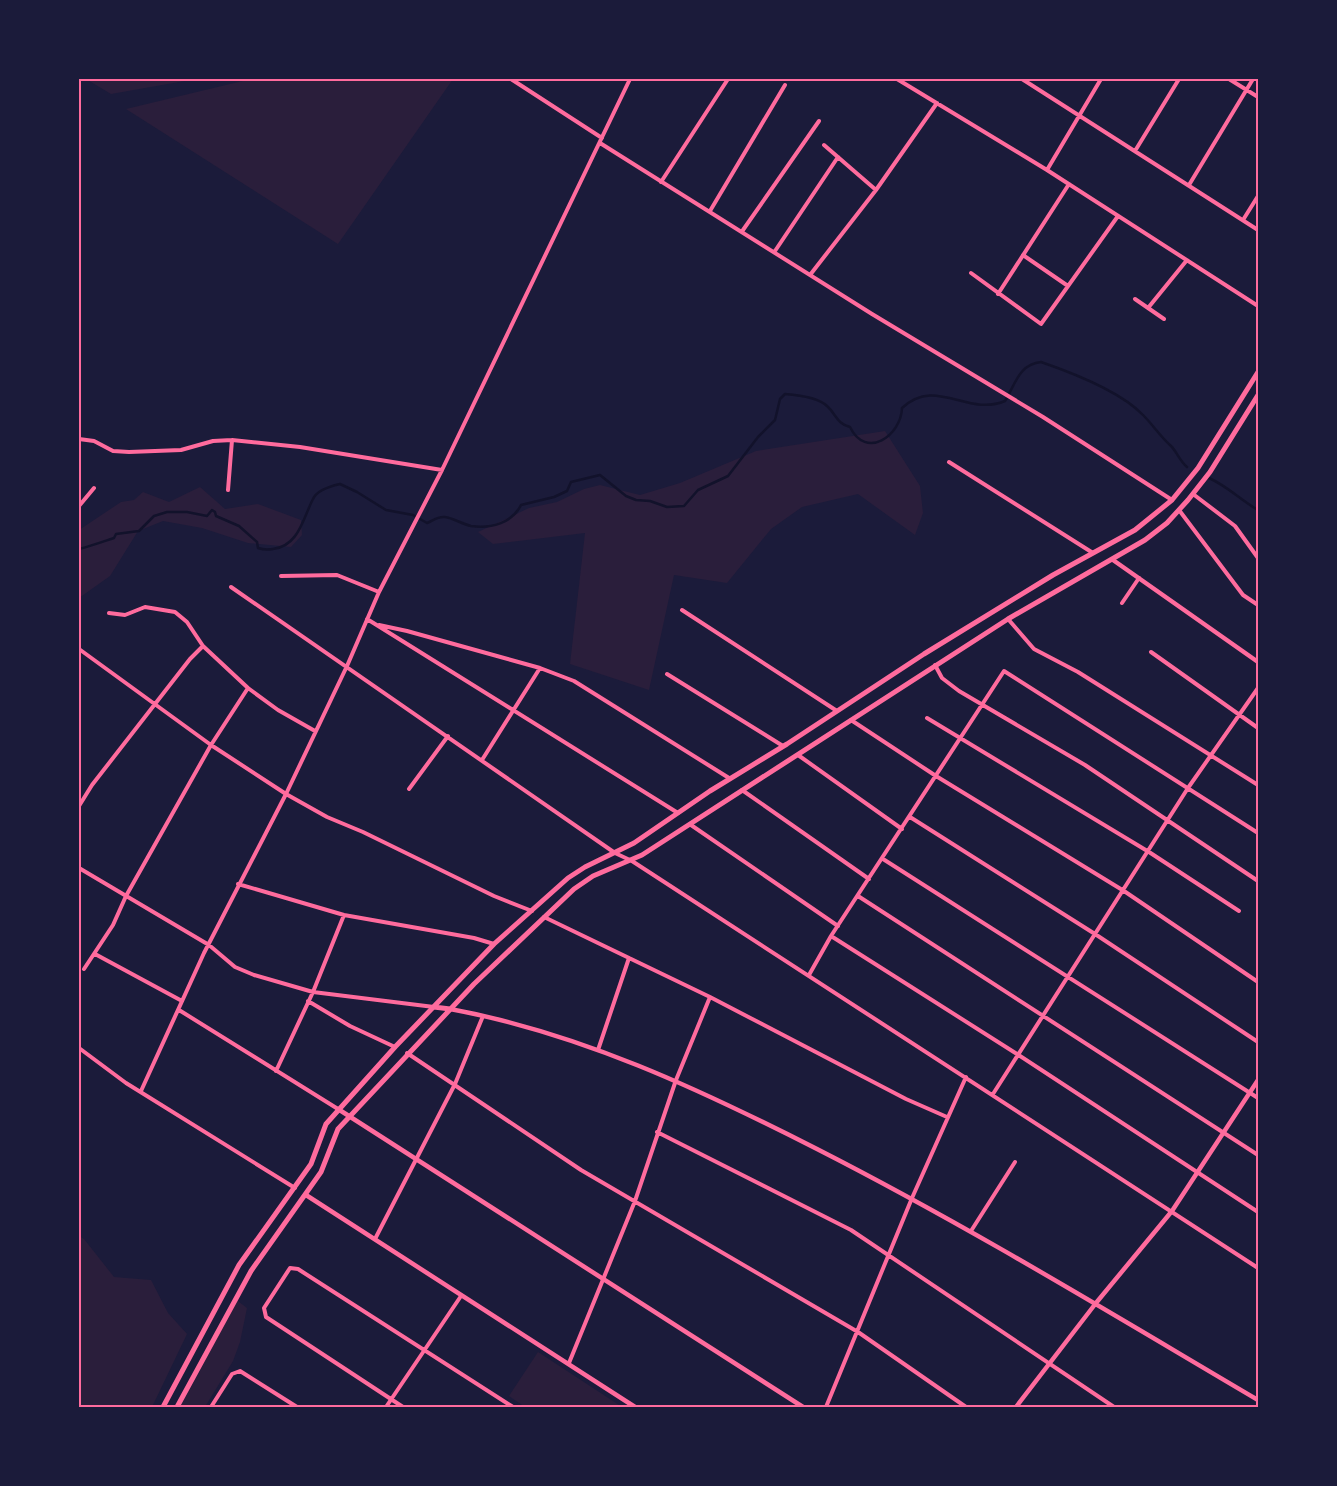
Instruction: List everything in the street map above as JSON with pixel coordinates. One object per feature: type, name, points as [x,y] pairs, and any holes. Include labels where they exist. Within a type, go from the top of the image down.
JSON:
[{"type":"main road","points":[[163,1407],[239,1265],[311,1164],[326,1124],[395,1047],[494,944],[568,878],[585,866],[634,843],[729,778],[838,712],[1003,605],[1135,530],[1170,498],[1198,468],[1258,372]]},
{"type":"main road","points":[[177,1407],[251,1271],[306,1195],[327,1160],[338,1129],[450,1009],[544,917],[574,889],[593,876],[632,861],[798,756],[935,664],[1008,618],[1067,583],[1113,560],[1145,540],[1179,510],[1193,494],[1210,472],[1258,395]]},
{"type":"main road","points":[[434,1007],[450,1009]]},
{"type":"street","points":[[511,79],[602,138]]},
{"type":"street","points":[[141,1091],[238,884],[286,794],[347,666],[379,592],[442,470],[630,79]]},
{"type":"street","points":[[661,182],[728,79]]},
{"type":"street","points":[[897,79],[1047,170],[1258,306]]},
{"type":"street","points":[[1022,79],[1258,230]]},
{"type":"street","points":[[1047,170],[1101,79]]},
{"type":"street","points":[[1136,151],[1179,79]]},
{"type":"street","points":[[1228,79],[1258,97]]},
{"type":"street","points":[[1189,186],[1253,79]]},
{"type":"street","points":[[710,211],[785,85]]},
{"type":"street","points":[[810,275],[876,190],[938,103]]},
{"type":"street","points":[[743,230],[819,121]]},
{"type":"street","points":[[600,143],[661,182],[743,230],[810,275],[1004,393],[1170,498]]},
{"type":"street","points":[[824,146],[876,190]]},
{"type":"street","points":[[774,251],[838,157]]},
{"type":"street","points":[[998,294],[1069,184]]},
{"type":"street","points":[[1243,220],[1258,196]]},
{"type":"street","points":[[971,273],[1039,323],[1046,317],[1118,216]]},
{"type":"street","points":[[1023,256],[1068,286]]},
{"type":"street","points":[[1148,308],[1187,260]]},
{"type":"street","points":[[1135,299],[1164,319]]},
{"type":"street","points":[[79,440],[94,441],[113,452],[129,452],[181,450],[213,441],[232,440],[300,447],[442,470]]},
{"type":"street","points":[[228,490],[232,440]]},
{"type":"street","points":[[949,462],[1094,554]]},
{"type":"street","points":[[79,506],[94,488]]},
{"type":"street","points":[[1193,494],[1235,526],[1258,558]]},
{"type":"street","points":[[1179,510],[1243,595],[1258,605]]},
{"type":"street","points":[[1113,560],[1258,662]]},
{"type":"street","points":[[281,576],[337,575],[379,592]]},
{"type":"street","points":[[1122,603],[1139,578]]},
{"type":"street","points":[[231,587],[615,853],[632,861],[809,975],[1258,1268]]},
{"type":"street","points":[[109,613],[125,615],[145,607],[168,609],[187,622],[203,646],[248,688],[278,710],[315,731]]},
{"type":"street","points":[[682,610],[838,712]]},
{"type":"street","points":[[1008,618],[1034,649],[1078,672],[1258,785]]},
{"type":"street","points":[[367,619],[678,813]]},
{"type":"street","points":[[379,626],[407,631],[540,668],[574,681],[729,778]]},
{"type":"street","points":[[79,806],[92,785],[190,659],[203,646]]},
{"type":"street","points":[[79,649],[155,706],[286,794],[327,817],[363,832],[494,896],[532,911]]},
{"type":"street","points":[[1151,652],[1258,728]]},
{"type":"street","points":[[935,664],[942,678],[981,705],[1084,765],[1258,881]]},
{"type":"street","points":[[482,760],[540,668]]},
{"type":"street","points":[[809,975],[831,936],[884,859],[1004,671],[1258,833]]},
{"type":"street","points":[[666,674],[782,746]]},
{"type":"street","points":[[84,969],[113,925],[126,896],[212,745],[248,688]]},
{"type":"street","points":[[993,1094],[1149,852],[1188,788],[1258,688]]},
{"type":"street","points":[[927,718],[1149,852],[1239,911]]},
{"type":"street","points":[[851,720],[936,776],[1124,890],[1258,982]]},
{"type":"street","points":[[409,789],[448,736]]},
{"type":"street","points":[[798,756],[902,829]]},
{"type":"street","points":[[742,790],[869,879]]},
{"type":"street","points":[[910,818],[1095,934],[1258,1042]]},
{"type":"street","points":[[691,825],[838,926]]},
{"type":"street","points":[[884,859],[1258,1098]]},
{"type":"street","points":[[79,868],[209,945],[235,968],[267,980],[313,992],[434,1007]]},
{"type":"street","points":[[238,884],[344,915],[474,938],[494,944]]},
{"type":"street","points":[[858,896],[1043,1014],[1258,1155]]},
{"type":"street","points":[[276,1071],[313,992],[344,915]]},
{"type":"street","points":[[544,917],[710,997],[906,1098],[948,1117]]},
{"type":"street","points":[[831,936],[1018,1054],[1258,1212]]},
{"type":"street","points":[[95,954],[182,1001]]},
{"type":"street","points":[[598,1050],[629,958]]},
{"type":"street","points":[[569,1363],[635,1201],[676,1080],[710,997]]},
{"type":"street","points":[[308,1001],[350,1026],[395,1047]]},
{"type":"street","points":[[450,1009],[521,1024],[598,1050],[676,1080],[912,1198],[1096,1303],[1258,1400]]},
{"type":"street","points":[[179,1010],[338,1109],[803,1407]]},
{"type":"street","points":[[375,1239],[455,1084],[483,1016]]},
{"type":"street","points":[[79,1048],[126,1084],[141,1091],[295,1188]]},
{"type":"street","points":[[407,1054],[455,1084],[581,1170],[858,1332],[966,1407]]},
{"type":"street","points":[[826,1407],[912,1198],[966,1077]]},
{"type":"street","points":[[1016,1407],[1048,1363],[1172,1211],[1258,1080]]},
{"type":"street","points":[[657,1132],[851,1230],[1114,1407]]},
{"type":"street","points":[[971,1231],[1015,1162]]},
{"type":"street","points":[[306,1195],[461,1296],[569,1363],[626,1405],[635,1407]]},
{"type":"street","points":[[402,1407],[266,1317],[264,1308],[290,1268],[298,1269],[513,1407]]},
{"type":"street","points":[[386,1407],[461,1296]]},
{"type":"street","points":[[211,1407],[232,1374],[240,1371],[297,1407]]},
{"type":"shaded area","points":[[86,79],[196,79],[111,94]]},
{"type":"shaded area","points":[[251,79],[453,79],[338,244],[126,109]]},
{"type":"shaded area","points":[[885,431],[920,486],[923,513],[915,535],[858,494],[802,507],[771,529],[727,583],[674,575],[649,690],[570,664],[585,533],[493,544],[478,532],[529,508],[557,502],[584,489],[600,485],[640,495],[680,483],[756,451]]},
{"type":"shaded area","points":[[200,487],[225,509],[258,504],[301,520],[302,535],[291,547],[248,543],[202,528],[163,521],[138,531],[110,576],[79,598],[79,530],[121,502],[134,500],[143,492],[169,502]]},
{"type":"shaded area","points":[[79,1236],[84,1239],[114,1277],[151,1280],[168,1313],[187,1334],[152,1407],[79,1407]]},
{"type":"shaded area","points":[[234,1298],[247,1308],[240,1342],[233,1361],[205,1407],[180,1407],[200,1371]]},
{"type":"shaded area","points":[[538,1352],[619,1405],[618,1407],[525,1407],[509,1396]]},
{"type":"waterway","points":[[79,549],[114,538],[116,534],[139,531],[154,516],[167,512],[187,512],[207,516],[212,510],[216,516],[239,526],[257,542],[258,548],[266,550],[282,547],[289,543],[299,530],[315,496],[329,487],[340,484],[386,510],[413,515],[427,523],[437,518],[445,517],[479,527],[486,527],[506,520],[521,505],[554,497],[567,491],[571,482],[600,475],[626,496],[636,500],[650,501],[667,507],[684,506],[698,490],[728,476],[758,437],[775,420],[780,399],[785,394],[818,400],[830,409],[839,421],[850,427],[857,437],[865,442],[873,443],[889,435],[896,427],[902,408],[915,399],[927,396],[940,396],[991,405],[1005,401],[1023,371],[1041,362],[1095,384],[1122,398],[1147,419],[1187,467]]},
{"type":"waterway","points":[[1209,478],[1258,510]]}]
